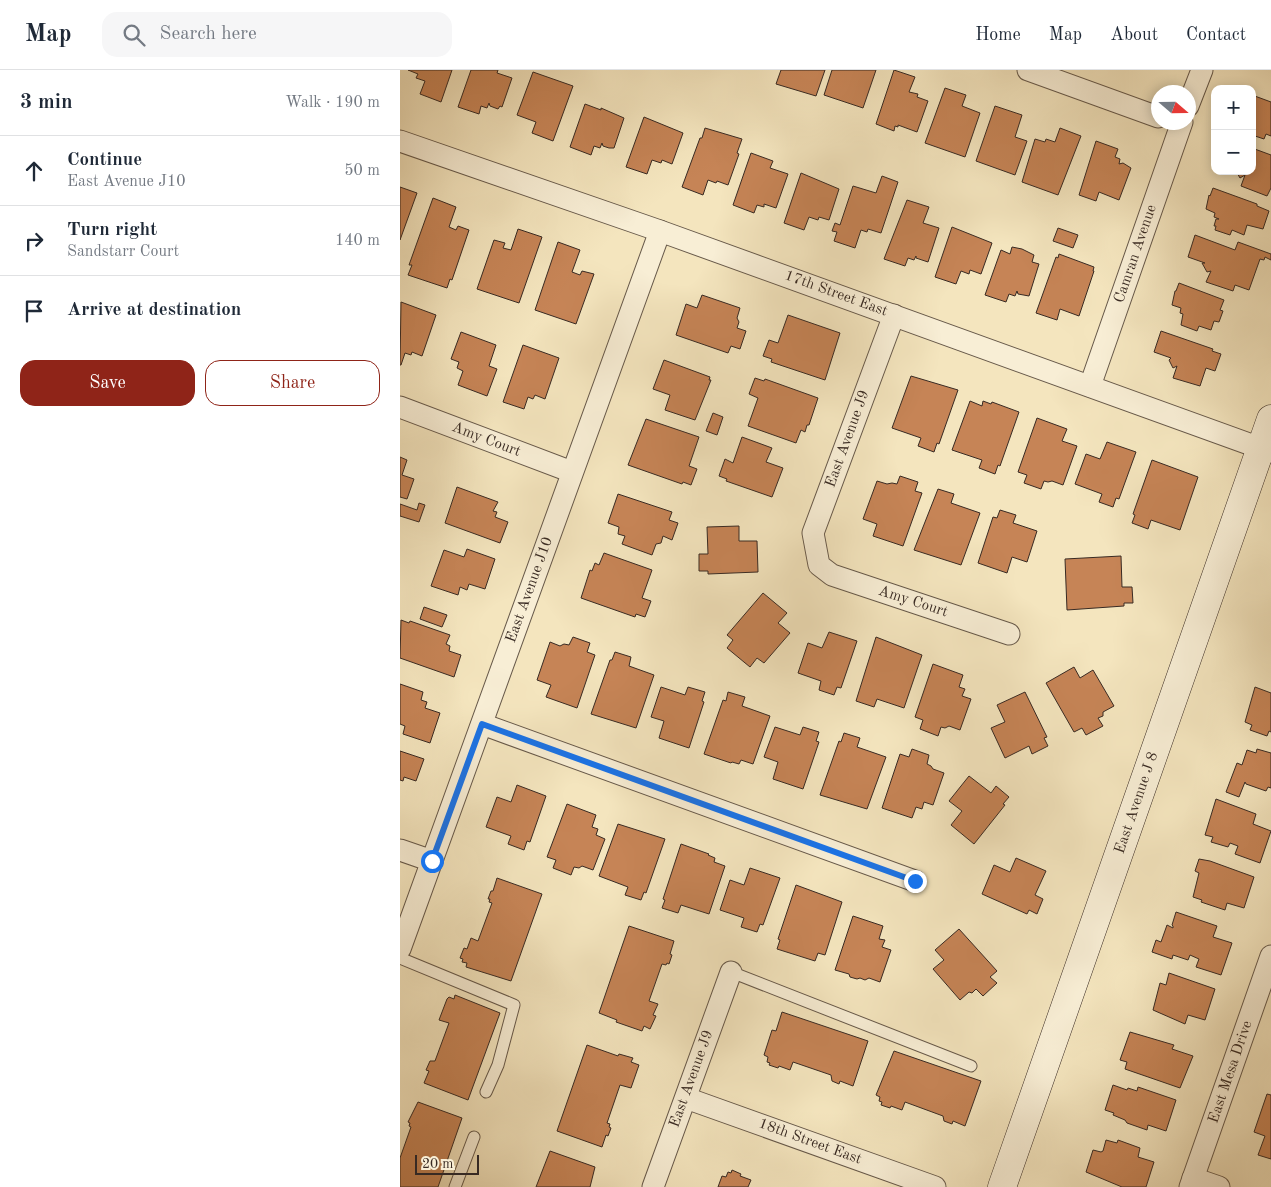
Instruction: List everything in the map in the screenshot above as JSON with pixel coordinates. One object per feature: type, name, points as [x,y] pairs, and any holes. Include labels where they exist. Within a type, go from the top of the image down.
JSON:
[{"type":"street","points":[[1028,70],[1151,115]]},
{"type":"street","points":[[1196,85],[1202,70]]},
{"type":"street","name":"Camran Avenue","points":[[1090,386],[1176,130]]},
{"type":"street","name":"17th Street East","points":[[400,141],[660,230],[1266,450]]},
{"type":"street","name":"East Avenue J10","points":[[400,950],[660,230]]},
{"type":"street","name":"East Avenue J9","points":[[819,565],[813,533],[894,315]]},
{"type":"street","name":"Amy Court","points":[[400,408],[572,472]]},
{"type":"street","name":"East Avenue J 8","points":[[1002,1187],[1266,450],[1271,419]]},
{"type":"street","name":"Amy Court","points":[[819,565],[832,575],[1009,634]]},
{"type":"street","points":[[482,724],[915,881]]},
{"type":"street","points":[[400,850],[432,861]]},
{"type":"street","name":"East Mesa Drive","points":[[1192,1182],[1271,956]]},
{"type":"street","name":"East Avenue J9","points":[[653,1187],[732,972]]},
{"type":"street","name":"18th Street East","points":[[686,1098],[935,1187]]},
{"type":"street","points":[[1192,1182],[1219,1187]]},
{"type":"lane","points":[[400,958],[514,1005],[498,1065],[486,1092]]},
{"type":"lane","points":[[732,972],[971,1066]]},
{"type":"lane","points":[[455,1187],[474,1136]]},
{"type":"building","points":[[408,70],[452,70],[441,102],[420,94],[425,81],[416,78],[418,74]]},
{"type":"building","points":[[471,70],[498,70],[497,73],[512,78],[502,107],[500,106],[498,109],[490,106],[489,103],[487,108],[481,106],[479,114],[458,107]]},
{"type":"building","points":[[781,70],[825,70],[816,96],[776,84]]},
{"type":"building","points":[[832,70],[876,70],[863,108],[824,95]]},
{"type":"building","points":[[894,70],[915,77],[909,92],[918,94],[917,97],[928,101],[917,132],[898,125],[898,127],[895,126],[894,131],[876,124]]},
{"type":"building","points":[[533,72],[573,86],[553,141],[532,133],[536,122],[517,115]]},
{"type":"building","points":[[945,88],[966,95],[962,106],[980,113],[965,157],[925,143]]},
{"type":"building","points":[[1256,96],[1271,102],[1271,136],[1266,134],[1264,139],[1256,136]]},
{"type":"building","points":[[585,104],[601,110],[601,108],[624,118],[614,148],[603,146],[602,143],[600,148],[594,146],[591,155],[570,147]]},
{"type":"building","points":[[995,106],[1022,115],[1015,137],[1027,141],[1015,175],[976,161]]},
{"type":"building","points":[[644,117],[683,133],[672,164],[662,160],[661,163],[652,160],[647,174],[626,167]]},
{"type":"building","points":[[705,128],[742,139],[728,185],[708,180],[703,195],[682,187]]},
{"type":"building","points":[[1060,128],[1081,136],[1058,195],[1022,182],[1035,139],[1045,142],[1046,139],[1055,142]]},
{"type":"building","points":[[1096,141],[1118,149],[1115,157],[1120,159],[1119,164],[1123,163],[1131,168],[1119,200],[1099,192],[1096,201],[1079,195]]},
{"type":"building","points":[[1256,149],[1271,155],[1271,188],[1267,196],[1241,186],[1245,175],[1256,175]]},
{"type":"building","points":[[751,153],[773,161],[770,168],[788,174],[776,208],[764,204],[764,207],[757,205],[754,213],[733,205]]},
{"type":"building","points":[[801,173],[839,189],[829,220],[819,217],[818,220],[809,217],[804,230],[784,223]]},
{"type":"building","points":[[882,176],[898,182],[881,233],[868,229],[867,232],[861,230],[855,248],[834,241],[837,232],[832,231],[835,223],[840,225],[853,186],[876,193]]},
{"type":"building","points":[[400,187],[417,193],[400,240]]},
{"type":"building","points":[[1213,188],[1257,204],[1257,206],[1269,211],[1263,229],[1247,225],[1244,235],[1232,230],[1230,235],[1215,230],[1216,219],[1219,219],[1214,217],[1215,213],[1206,209],[1209,195]]},
{"type":"building","points":[[433,198],[456,207],[449,227],[456,230],[458,226],[469,230],[452,280],[450,279],[447,288],[408,275],[412,265],[409,265]]},
{"type":"building","points":[[907,200],[929,207],[923,223],[939,228],[928,262],[916,258],[916,256],[914,260],[908,258],[905,266],[884,259]]},
{"type":"building","points":[[952,227],[992,243],[981,274],[970,270],[969,274],[961,271],[956,284],[935,277]]},
{"type":"building","points":[[1058,228],[1078,235],[1073,248],[1053,241]]},
{"type":"building","points":[[518,229],[542,237],[519,303],[477,289],[494,240],[505,243],[503,248],[511,250]]},
{"type":"building","points":[[1195,235],[1235,250],[1238,242],[1271,254],[1271,260],[1265,257],[1264,260],[1260,259],[1249,290],[1235,285],[1233,291],[1206,282],[1211,271],[1207,272],[1202,263],[1205,263],[1188,257]]},
{"type":"building","points":[[558,242],[580,250],[572,272],[580,275],[582,271],[594,274],[576,324],[535,310]]},
{"type":"building","points":[[1012,247],[1022,249],[1034,255],[1032,262],[1039,264],[1029,296],[1018,294],[1017,291],[1015,296],[1009,294],[1006,302],[985,295],[1001,250],[1010,254]]},
{"type":"building","points":[[1059,254],[1094,267],[1094,271],[1079,316],[1060,309],[1057,320],[1036,313],[1056,257],[1058,258]]},
{"type":"building","points":[[1179,283],[1224,300],[1220,310],[1223,311],[1219,322],[1214,321],[1211,330],[1199,326],[1197,331],[1181,325],[1183,314],[1180,313],[1181,308],[1172,305]]},
{"type":"building","points":[[702,295],[740,308],[737,328],[746,331],[740,349],[731,346],[728,353],[676,335],[686,304],[697,308]]},
{"type":"building","points":[[401,302],[436,315],[422,356],[412,352],[411,355],[405,353],[400,365]]},
{"type":"building","points":[[788,315],[840,333],[825,380],[771,362],[772,359],[763,356],[769,340],[778,343]]},
{"type":"building","points":[[1161,331],[1213,349],[1212,351],[1221,354],[1215,371],[1206,368],[1200,386],[1173,378],[1177,366],[1173,368],[1169,360],[1171,358],[1154,352]]},
{"type":"building","points":[[461,332],[496,345],[489,366],[497,369],[487,396],[458,385],[463,371],[457,368],[459,362],[451,359]]},
{"type":"building","points":[[523,345],[559,358],[545,399],[535,395],[533,399],[528,397],[524,409],[503,402]]},
{"type":"building","points":[[664,360],[710,377],[709,380],[711,380],[695,420],[665,410],[670,395],[653,389]]},
{"type":"building","points":[[911,376],[958,390],[939,444],[937,443],[934,452],[918,446],[921,438],[892,428]]},
{"type":"building","points":[[755,378],[764,381],[765,379],[818,398],[809,425],[807,425],[805,432],[801,430],[796,443],[748,426],[758,398],[749,394]]},
{"type":"building","points":[[970,401],[982,406],[983,401],[991,404],[992,402],[1019,412],[1000,466],[998,465],[995,474],[979,468],[982,460],[952,450]]},
{"type":"building","points":[[713,413],[723,417],[717,435],[706,431]]},
{"type":"building","points":[[1037,418],[1067,429],[1062,441],[1077,446],[1063,485],[1052,481],[1044,481],[1041,489],[1024,483],[1027,475],[1018,472]]},
{"type":"building","points":[[646,419],[699,437],[689,466],[697,469],[691,485],[683,482],[682,484],[628,465]]},
{"type":"building","points":[[742,437],[772,448],[766,462],[783,468],[772,497],[726,481],[727,479],[719,476],[725,459],[733,463]]},
{"type":"building","points":[[1107,442],[1136,452],[1119,499],[1116,498],[1113,507],[1099,502],[1102,494],[1075,484],[1086,454],[1100,459]]},
{"type":"building","points":[[400,457],[407,460],[402,475],[414,479],[407,499],[400,497]]},
{"type":"building","points":[[1152,460],[1198,477],[1180,530],[1151,520],[1148,529],[1132,523],[1135,515],[1133,514]]},
{"type":"building","points":[[900,476],[918,482],[915,491],[922,493],[903,546],[873,536],[877,524],[863,519],[877,481],[897,484]]},
{"type":"building","points":[[457,487],[498,502],[493,511],[497,512],[495,517],[508,522],[500,543],[445,523]]},
{"type":"building","points":[[938,489],[954,494],[951,503],[980,513],[961,565],[914,550]]},
{"type":"building","points":[[618,494],[672,512],[669,520],[678,523],[672,540],[663,536],[661,543],[656,544],[652,555],[622,544],[625,536],[618,534],[619,527],[608,523]]},
{"type":"building","points":[[419,503],[425,505],[419,522],[400,516],[400,504],[417,510]]},
{"type":"building","points":[[1000,510],[1016,515],[1013,523],[1037,531],[1027,562],[1012,557],[1007,573],[978,563],[993,517],[997,518]]},
{"type":"building","points":[[739,526],[739,541],[757,541],[758,572],[708,574],[708,571],[699,571],[699,554],[708,554],[707,527]]},
{"type":"building","points":[[467,549],[495,559],[485,589],[469,584],[467,590],[460,587],[458,595],[431,586],[444,550],[464,557]]},
{"type":"building","points":[[604,553],[652,570],[642,598],[651,601],[645,617],[636,614],[635,617],[581,598],[590,570],[592,571],[595,563],[599,565]]},
{"type":"building","points":[[1121,556],[1122,587],[1132,587],[1133,603],[1124,603],[1124,606],[1067,610],[1065,559]]},
{"type":"building","points":[[763,593],[787,613],[778,623],[790,633],[764,663],[757,658],[750,667],[727,648],[733,640],[727,635]]},
{"type":"building","points":[[424,607],[447,615],[442,627],[420,619]]},
{"type":"building","points":[[401,620],[409,623],[410,621],[450,635],[446,644],[450,646],[449,651],[461,655],[454,677],[400,658]]},
{"type":"building","points":[[829,632],[857,641],[841,688],[837,687],[834,695],[819,690],[821,681],[798,673],[808,643],[822,648]]},
{"type":"building","points":[[573,637],[590,643],[587,652],[595,655],[577,708],[546,697],[551,685],[537,680],[550,642],[560,646],[564,644],[569,645]]},
{"type":"building","points":[[876,637],[922,655],[904,708],[877,699],[874,707],[856,701]]},
{"type":"building","points":[[615,652],[631,657],[629,666],[654,675],[636,728],[591,714],[610,660],[612,660]]},
{"type":"building","points":[[933,664],[963,675],[959,687],[965,689],[962,696],[971,699],[960,730],[949,726],[941,727],[938,736],[920,729],[923,720],[915,717]]},
{"type":"building","points":[[1074,667],[1080,678],[1093,670],[1114,706],[1103,712],[1103,716],[1098,718],[1103,726],[1086,735],[1082,728],[1074,732],[1046,683]]},
{"type":"building","points":[[400,684],[423,692],[421,700],[427,702],[425,708],[440,713],[430,743],[403,734],[405,726],[400,724]]},
{"type":"building","points":[[661,687],[685,695],[688,687],[705,692],[702,701],[704,702],[689,748],[659,738],[664,721],[651,717]]},
{"type":"building","points":[[1255,687],[1271,693],[1271,732],[1269,731],[1267,736],[1250,730],[1252,725],[1245,722]]},
{"type":"building","points":[[728,692],[745,697],[742,706],[770,716],[753,764],[741,760],[739,764],[731,763],[704,754],[723,700],[726,701]]},
{"type":"building","points":[[1025,692],[1047,737],[1044,738],[1048,746],[1032,754],[1029,746],[1005,758],[991,728],[1005,722],[997,705]]},
{"type":"building","points":[[775,727],[800,735],[803,727],[819,732],[816,741],[819,742],[803,789],[773,779],[778,762],[764,757]]},
{"type":"building","points":[[844,733],[860,738],[857,747],[886,757],[867,809],[820,795],[839,741],[841,742]]},
{"type":"building","points":[[912,749],[929,755],[927,764],[933,769],[944,773],[933,805],[924,802],[922,809],[916,807],[912,818],[882,808],[900,754],[909,757]]},
{"type":"building","points":[[1257,749],[1271,753],[1271,788],[1268,787],[1266,791],[1245,782],[1239,797],[1226,792],[1237,763],[1242,765],[1247,750],[1256,753]]},
{"type":"building","points":[[400,751],[424,759],[416,781],[404,777],[403,781],[400,780]]},
{"type":"building","points":[[969,776],[991,793],[996,786],[1009,797],[1003,804],[1005,805],[974,844],[951,825],[962,811],[949,801]]},
{"type":"building","points":[[517,785],[546,796],[530,842],[527,841],[524,850],[508,844],[511,836],[486,827],[497,797],[511,802]]},
{"type":"building","points":[[1216,799],[1256,814],[1253,824],[1271,831],[1260,863],[1235,854],[1238,846],[1230,843],[1228,847],[1211,842],[1213,837],[1205,835]]},
{"type":"building","points":[[567,804],[596,815],[592,827],[598,829],[596,835],[605,839],[593,870],[582,866],[579,868],[574,867],[571,875],[553,868],[556,860],[547,857]]},
{"type":"building","points":[[618,824],[665,839],[646,893],[644,892],[641,900],[625,895],[628,887],[599,876]]},
{"type":"building","points":[[681,844],[709,854],[715,858],[714,862],[725,866],[709,914],[681,905],[678,913],[662,908],[665,900],[663,899]]},
{"type":"building","points":[[1016,858],[1046,871],[1035,895],[1043,899],[1037,914],[1029,910],[1027,914],[982,894],[994,865],[1010,872]]},
{"type":"building","points":[[1199,859],[1210,861],[1254,877],[1244,908],[1227,903],[1225,910],[1201,902],[1202,900],[1193,897],[1199,873],[1195,871]]},
{"type":"building","points":[[750,868],[780,878],[763,925],[760,924],[757,932],[741,927],[744,918],[720,910],[730,880],[744,885]]},
{"type":"building","points":[[497,878],[542,894],[511,981],[466,967],[467,963],[462,962],[463,959],[460,958],[464,948],[467,949],[471,938],[478,941],[492,903],[488,899]]},
{"type":"building","points":[[796,885],[842,902],[825,955],[818,953],[815,961],[777,949],[780,940],[778,939]]},
{"type":"building","points":[[1176,912],[1217,926],[1213,937],[1232,943],[1221,975],[1196,967],[1199,959],[1190,955],[1188,960],[1173,955],[1172,959],[1152,952],[1156,940],[1161,942],[1167,925],[1173,928],[1172,925]]},
{"type":"building","points":[[853,916],[883,926],[879,939],[885,940],[882,947],[891,950],[880,982],[869,978],[865,980],[857,979],[850,977],[849,974],[835,970]]},
{"type":"building","points":[[629,926],[674,941],[669,964],[662,964],[649,1001],[658,1004],[653,1015],[656,1016],[650,1029],[644,1026],[642,1031],[616,1022],[617,1020],[599,1013]]},
{"type":"building","points":[[959,929],[997,971],[990,977],[997,983],[983,996],[976,989],[960,1000],[933,969],[944,960],[935,950]]},
{"type":"building","points":[[1169,973],[1215,989],[1205,1020],[1188,1015],[1185,1024],[1153,1010],[1160,983],[1166,985]]},
{"type":"building","points":[[455,995],[500,1013],[468,1100],[424,1083],[429,1071],[426,1070],[430,1061],[435,1061],[449,1023],[439,1020],[447,999],[449,997],[454,999]]},
{"type":"building","points":[[782,1012],[868,1041],[853,1086],[840,1081],[839,1084],[832,1081],[831,1075],[793,1062],[790,1070],[769,1065],[770,1063],[767,1062],[768,1057],[764,1055],[772,1030],[776,1031]]},
{"type":"building","points":[[1130,1032],[1174,1045],[1172,1049],[1193,1056],[1180,1088],[1125,1069],[1127,1062],[1120,1060]]},
{"type":"building","points":[[587,1045],[618,1056],[619,1054],[633,1058],[631,1062],[639,1065],[631,1088],[620,1085],[607,1123],[610,1124],[609,1127],[611,1128],[608,1136],[606,1135],[602,1147],[557,1131]]},
{"type":"building","points":[[894,1051],[981,1081],[965,1126],[953,1121],[952,1124],[944,1121],[943,1116],[905,1102],[902,1110],[881,1105],[880,1097],[876,1095]]},
{"type":"building","points":[[1113,1085],[1137,1091],[1138,1087],[1176,1100],[1166,1131],[1148,1125],[1147,1130],[1127,1123],[1125,1120],[1113,1115],[1114,1113],[1105,1110]]},
{"type":"building","points":[[1267,1094],[1271,1095],[1271,1159],[1258,1155],[1265,1136],[1254,1132]]},
{"type":"building","points":[[418,1102],[462,1118],[438,1187],[400,1187],[400,1158],[411,1127],[408,1122]]},
{"type":"building","points":[[1106,1140],[1117,1143],[1118,1140],[1140,1148],[1138,1157],[1154,1162],[1146,1187],[1122,1187],[1086,1172],[1093,1150],[1103,1151]]},
{"type":"building","points":[[550,1151],[595,1167],[590,1187],[536,1187]]},
{"type":"building","points":[[732,1170],[741,1174],[740,1176],[751,1180],[748,1187],[718,1187],[722,1176],[726,1177],[728,1172],[731,1173]]},
{"type":"route","points":[[432,861],[482,724],[915,881]]}]
